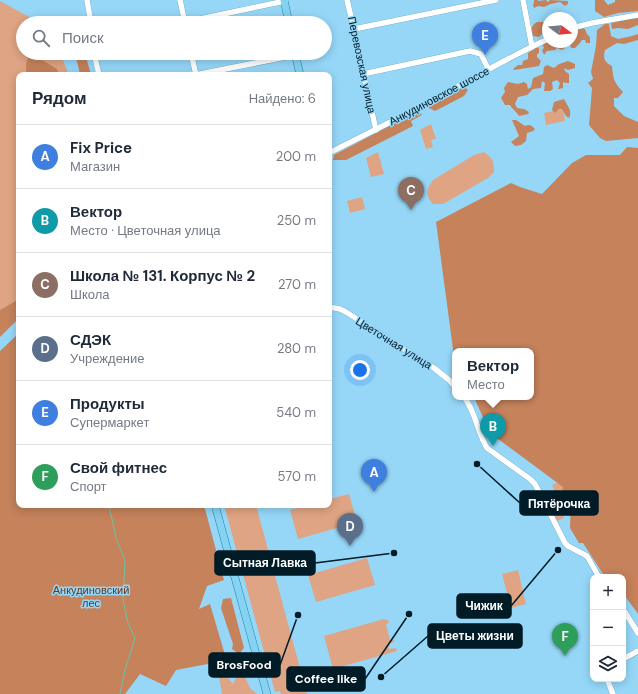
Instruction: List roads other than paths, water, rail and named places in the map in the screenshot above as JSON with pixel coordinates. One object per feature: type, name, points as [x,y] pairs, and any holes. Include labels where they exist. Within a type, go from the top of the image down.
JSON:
[{"type":"main road","points":[[285,0],[288,16]]},
{"type":"main road","points":[[296,60],[299,72]]},
{"type":"main road","points":[[216,508],[267,694]]},
{"type":"street","points":[[87,0],[90,16]]},
{"type":"street","points":[[180,0],[183,16]]},
{"type":"street","points":[[215,16],[285,0]]},
{"type":"street","name":"Перевозская улица","points":[[347,0],[376,130]]},
{"type":"street","points":[[354,29],[496,0]]},
{"type":"street","points":[[523,0],[532,47]]},
{"type":"street","points":[[578,26],[638,15]]},
{"type":"street","name":"Анкудиновское шоссе","points":[[332,151],[376,130],[488,69],[542,42]]},
{"type":"street","points":[[364,74],[470,51],[481,54],[488,69]]},
{"type":"street","points":[[96,60],[98,72]]},
{"type":"street","points":[[193,60],[195,72]]},
{"type":"street","points":[[210,72],[267,60]]},
{"type":"street","name":"Цветочная улица","points":[[332,308],[346,312],[434,368],[452,384]]},
{"type":"street","points":[[466,400],[487,448],[535,484],[565,543],[587,556],[598,574]]},
{"type":"street","points":[[624,610],[638,633]]},
{"type":"street","points":[[626,657],[638,651]]},
{"type":"street","points":[[608,682],[613,694]]},
{"type":"waterway","points":[[110,508],[116,538],[125,560],[123,600],[128,623],[135,638],[125,670],[120,694]]},
{"type":"place","name":"Продукты","points":[[485,55]]},
{"type":"place","name":"Школа № 131. Корпус № 2","points":[[411,210]]},
{"type":"place","name":"Вектор","points":[[493,446]]},
{"type":"place","name":"Пятёрочка","points":[[477,464]]},
{"type":"place","name":"Fix Price","points":[[374,492]]},
{"type":"place","name":"СДЭК","points":[[350,546]]},
{"type":"place","name":"Чижик","points":[[558,550]]},
{"type":"place","name":"Сытная Лавка","points":[[394,553]]},
{"type":"place","name":"Coffee like","points":[[409,614]]},
{"type":"place","name":"BrosFood","points":[[298,615]]},
{"type":"place","name":"Свой фитнес","points":[[565,656]]},
{"type":"place","name":"Цветы жизни","points":[[381,677]]},
{"type":"park label","name":"Анкудиновский лес","points":[[91,596]]}]
